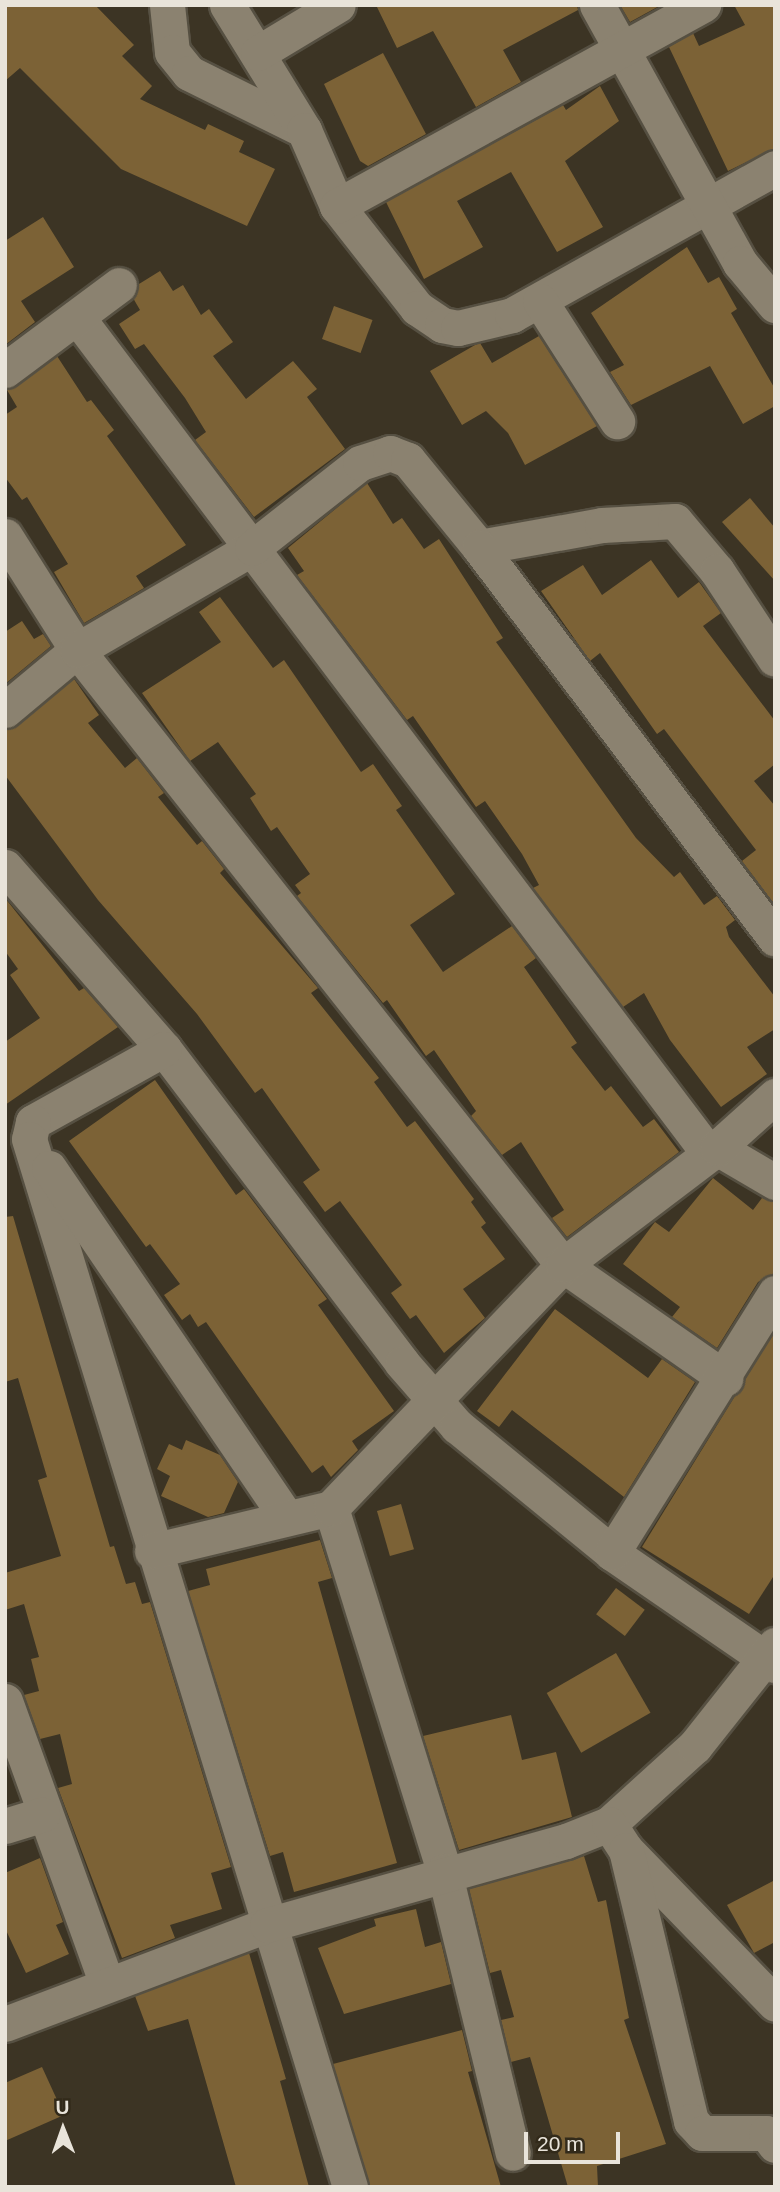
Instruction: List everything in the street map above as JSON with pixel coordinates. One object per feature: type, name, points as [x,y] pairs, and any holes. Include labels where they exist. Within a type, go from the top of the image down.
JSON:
[{"type":"street","points":[[167,5],[172,52],[189,73],[304,130]]},
{"type":"street","points":[[228,5],[304,130],[337,206],[430,320],[458,328],[512,315],[775,168]]},
{"type":"street","points":[[258,53],[338,5]]},
{"type":"street","points":[[597,5],[740,262],[775,305]]},
{"type":"street","points":[[337,206],[702,5]]},
{"type":"street","points":[[5,370],[119,285]]},
{"type":"street","points":[[540,301],[617,421]]},
{"type":"street","points":[[77,317],[713,1152],[775,1182]]},
{"type":"street","points":[[5,710],[77,650],[252,548],[360,463],[390,453],[408,460],[480,547],[775,939]]},
{"type":"street","points":[[480,547],[634,521],[675,522],[717,572],[775,659]]},
{"type":"street","points":[[5,536],[77,650],[563,1265],[725,1378]]},
{"type":"street","points":[[5,867],[164,1049],[436,1403],[483,1449],[612,1553],[772,1657],[617,1837],[566,1842],[443,1871],[267,1925],[5,2024]]},
{"type":"street","points":[[164,1049],[33,1122],[29,1139],[152,1551],[350,2187]]},
{"type":"street","points":[[152,1551],[331,1508],[436,1403],[563,1265],[713,1152],[775,1096]]},
{"type":"street","points":[[29,1139],[286,1517]]},
{"type":"street","points":[[612,1553],[725,1378],[775,1293]]},
{"type":"street","points":[[331,1508],[443,1871],[513,2152]]},
{"type":"street","points":[[5,1701],[42,1815],[107,1984]]},
{"type":"street","points":[[5,1826],[42,1815]]},
{"type":"street","points":[[617,1837],[775,2004]]},
{"type":"street","points":[[617,1837],[691,2120],[702,2133],[766,2133],[775,2145]]},
{"type":"building","points":[[5,5],[95,5],[134,45],[122,56],[152,86],[140,99],[205,130],[208,124],[244,141],[239,152],[275,169],[247,226],[121,169],[20,68],[5,81]]},
{"type":"building","points":[[376,5],[577,5],[578,10],[503,50],[521,82],[476,107],[433,31],[397,48]]},
{"type":"building","points":[[620,5],[661,5],[630,22]]},
{"type":"building","points":[[734,5],[775,5],[775,148],[728,171],[669,47],[693,33],[699,46],[745,25]]},
{"type":"building","points":[[383,53],[426,134],[368,166],[360,161],[324,84]]},
{"type":"building","points":[[600,86],[619,121],[565,161],[603,227],[557,252],[511,172],[457,201],[483,247],[424,279],[386,202],[563,105],[566,110]]},
{"type":"building","points":[[43,217],[74,267],[21,301],[35,322],[5,345],[5,241]]},
{"type":"building","points":[[687,247],[708,283],[719,277],[737,309],[731,313],[775,389],[775,406],[743,424],[710,366],[631,405],[610,372],[624,365],[591,313]]},
{"type":"building","points":[[160,271],[173,291],[183,285],[201,315],[209,309],[233,342],[213,356],[246,399],[293,361],[317,389],[307,397],[345,449],[254,517],[195,440],[206,432],[185,398],[144,344],[135,349],[119,324],[140,310],[133,298],[139,284]]},
{"type":"building","points":[[334,306],[373,320],[361,353],[322,339]]},
{"type":"building","points":[[539,336],[597,426],[525,465],[508,433],[486,411],[462,425],[430,371],[480,343],[492,363]]},
{"type":"building","points":[[57,356],[87,402],[91,400],[114,430],[107,436],[186,545],[136,576],[144,588],[84,623],[54,572],[68,564],[27,497],[22,500],[5,477],[5,415],[17,407],[7,390]]},
{"type":"building","points":[[367,483],[393,524],[402,518],[424,549],[439,539],[503,638],[496,642],[636,838],[674,877],[680,872],[704,905],[717,896],[735,920],[726,927],[729,937],[775,997],[775,1029],[747,1047],[767,1074],[721,1107],[670,1040],[644,993],[623,1007],[533,888],[539,885],[522,854],[485,801],[476,807],[413,716],[407,720],[297,575],[304,571],[288,548]]},
{"type":"building","points":[[750,498],[775,528],[775,581],[722,522]]},
{"type":"building","points":[[651,560],[678,598],[699,582],[721,613],[703,626],[775,721],[775,764],[754,781],[775,806],[775,905],[742,861],[756,850],[664,729],[657,734],[600,653],[590,661],[541,591],[583,565],[602,595]]},
{"type":"building","points":[[220,597],[273,668],[284,660],[361,772],[373,764],[402,806],[396,810],[455,894],[410,925],[443,972],[512,926],[536,958],[524,967],[577,1043],[571,1047],[605,1091],[611,1086],[643,1127],[654,1119],[679,1152],[567,1237],[552,1218],[564,1210],[521,1142],[502,1155],[471,1116],[476,1111],[434,1050],[426,1056],[387,1000],[383,1003],[297,896],[301,893],[295,885],[310,874],[277,827],[271,831],[250,798],[256,794],[218,742],[190,761],[142,693],[221,642],[199,612]]},
{"type":"building","points":[[22,621],[34,639],[43,634],[51,646],[5,684],[5,632]]},
{"type":"building","points":[[74,679],[99,715],[88,723],[125,768],[137,758],[164,793],[158,797],[197,845],[202,841],[224,869],[220,873],[318,988],[311,993],[379,1078],[374,1082],[407,1127],[415,1121],[474,1199],[471,1202],[486,1223],[481,1227],[505,1259],[463,1289],[485,1318],[444,1353],[416,1315],[410,1319],[391,1293],[402,1285],[340,1201],[325,1212],[303,1182],[320,1170],[262,1088],[255,1093],[197,1014],[98,900],[5,775],[5,730]]},
{"type":"building","points":[[5,898],[79,991],[84,988],[118,1027],[5,1105],[5,1042],[40,1018],[10,975],[18,969],[5,951]]},
{"type":"building","points":[[155,1080],[236,1195],[244,1189],[327,1299],[318,1305],[394,1411],[352,1441],[358,1450],[331,1477],[323,1465],[312,1473],[206,1322],[198,1327],[190,1314],[182,1320],[164,1295],[180,1284],[150,1244],[146,1247],[69,1141]]},
{"type":"building","points":[[713,1178],[753,1210],[762,1198],[775,1202],[775,1273],[758,1282],[717,1348],[672,1317],[680,1307],[623,1264],[655,1222],[669,1232]]},
{"type":"building","points":[[13,1216],[110,1547],[114,1546],[126,1584],[135,1582],[142,1604],[150,1602],[231,1867],[211,1873],[222,1909],[170,1925],[175,1938],[122,1958],[58,1788],[72,1784],[60,1734],[40,1739],[24,1695],[39,1691],[31,1659],[39,1657],[24,1604],[5,1610],[5,1573],[61,1556],[38,1480],[47,1477],[18,1378],[5,1382],[5,1217]]},
{"type":"building","points":[[555,1309],[648,1378],[662,1359],[695,1382],[624,1497],[512,1410],[499,1427],[477,1411]]},
{"type":"building","points":[[775,1331],[775,1574],[749,1614],[642,1547]]},
{"type":"building","points":[[186,1440],[220,1455],[238,1482],[224,1513],[208,1517],[161,1496],[170,1476],[157,1469],[169,1444],[182,1450]]},
{"type":"building","points":[[401,1504],[414,1549],[390,1556],[377,1511]]},
{"type":"building","points":[[320,1540],[332,1578],[318,1582],[397,1863],[294,1892],[283,1852],[270,1856],[188,1591],[210,1585],[206,1569]]},
{"type":"building","points":[[616,1588],[645,1610],[625,1636],[596,1614]]},
{"type":"building","points":[[616,1653],[650,1713],[581,1753],[547,1693]]},
{"type":"building","points":[[511,1715],[522,1760],[556,1752],[572,1817],[459,1850],[423,1736]]},
{"type":"building","points":[[584,1856],[598,1902],[606,1900],[629,2018],[624,2020],[666,2144],[597,2166],[598,2187],[568,2187],[530,2057],[511,2062],[501,2020],[514,2017],[501,1970],[490,1973],[469,1889]]},
{"type":"building","points":[[40,1858],[63,1922],[56,1925],[69,1954],[26,1973],[5,1928],[5,1873]]},
{"type":"building","points":[[775,1880],[775,1942],[754,1953],[727,1905]]},
{"type":"building","points":[[416,1909],[425,1947],[441,1942],[451,1984],[344,2014],[318,1948],[376,1926],[374,1919]]},
{"type":"building","points":[[249,1953],[286,2079],[280,2081],[309,2187],[236,2187],[188,2019],[148,2031],[135,1996]]},
{"type":"building","points":[[462,2030],[472,2071],[468,2072],[501,2187],[370,2187],[333,2064]]},
{"type":"building","points":[[42,2067],[64,2115],[5,2141],[5,2083]]}]
